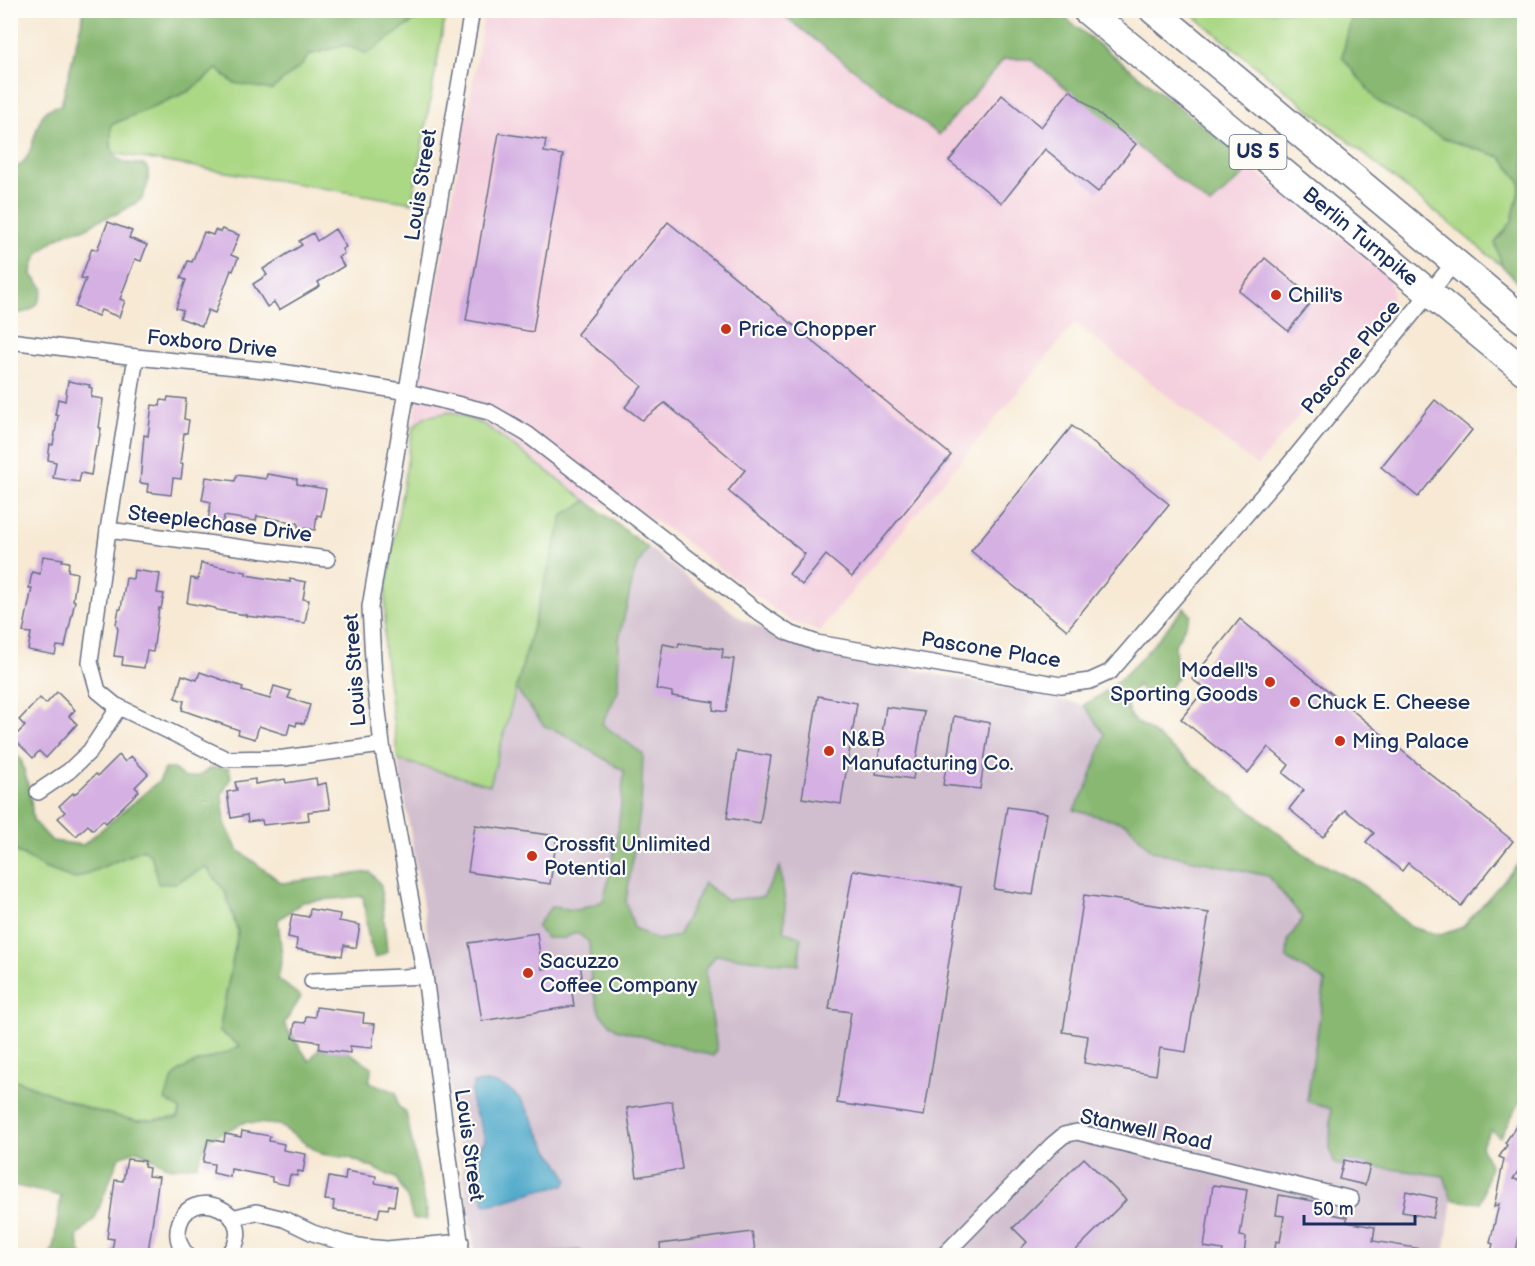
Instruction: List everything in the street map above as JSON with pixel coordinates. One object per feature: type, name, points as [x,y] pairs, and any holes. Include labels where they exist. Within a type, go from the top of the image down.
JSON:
[{"type":"highway","name":"Berlin Turnpike","points":[[1086,10],[1524,371]]},
{"type":"highway","name":"Berlin Turnpike","points":[[1153,10],[1524,320]]},
{"type":"street","name":"Louis Street","points":[[462,1249],[425,976],[382,745],[370,607],[472,10]]},
{"type":"street","name":"Pascone Place","points":[[408,392],[489,412],[527,434],[762,615],[789,633],[820,644],[1061,685],[1090,681],[1110,672],[1288,466],[1454,263]]},
{"type":"street","name":"Foxboro Drive","points":[[10,341],[275,371],[408,392]]},
{"type":"street","name":"Steeplechase Drive","points":[[136,357],[108,530],[90,662],[98,691],[119,707],[226,759],[284,758],[382,745]]},
{"type":"street","name":"Steeplechase Drive","points":[[108,530],[327,559]]},
{"type":"street","points":[[38,792],[69,771],[90,751],[119,707]]},
{"type":"street","points":[[312,981],[425,976]]},
{"type":"street","name":"Stanwell Road","points":[[943,1256],[1052,1145],[1071,1132],[1351,1199]]},
{"type":"street","points":[[188,1256],[180,1244],[179,1224],[191,1209],[208,1204],[226,1211],[236,1227],[235,1245],[227,1256]]},
{"type":"street","points":[[232,1218],[256,1212],[284,1219],[323,1236],[365,1247],[462,1249]]},
{"type":"shaded area","points":[[485,11],[778,11],[939,135],[1004,59],[1030,59],[1210,204],[1251,168],[1388,274],[1393,294],[1384,313],[1257,466],[1075,323],[819,631],[791,622],[671,531],[639,512],[587,501],[485,425],[424,417],[413,428]]},
{"type":"shaded area","points":[[587,501],[743,620],[806,647],[1084,705],[1106,734],[1087,787],[1075,810],[1127,824],[1152,851],[1269,876],[1303,918],[1288,940],[1325,980],[1307,1101],[1331,1109],[1330,1149],[1344,1160],[1370,1166],[1444,1176],[1452,1200],[1444,1255],[475,1255],[425,917],[398,760],[490,785],[563,515]]},
{"type":"green space","points":[[1360,10],[1524,11],[1524,288],[1502,266],[1495,243],[1512,221],[1521,183],[1501,157],[1442,138],[1377,101],[1342,57],[1350,22]]},
{"type":"green space","points":[[84,11],[428,11],[367,54],[345,45],[309,55],[302,65],[271,90],[234,83],[217,69],[189,91],[111,125],[111,147],[116,158],[127,163],[146,166],[148,183],[142,199],[87,228],[67,233],[54,240],[38,254],[33,265],[32,275],[43,288],[42,295],[36,305],[28,311],[11,313],[11,168],[23,162],[29,154],[39,122],[44,114],[51,108],[61,106]]},
{"type":"green space","points":[[428,11],[446,11],[412,203],[112,153],[110,125],[189,91],[217,69],[234,83],[302,65],[309,55],[345,45],[367,53]]},
{"type":"green space","points":[[778,11],[1056,11],[1235,151],[1251,168],[1210,205],[1030,59],[1004,59],[939,135]]},
{"type":"green space","points":[[1188,11],[1360,11],[1350,22],[1442,138],[1501,157],[1521,183],[1512,221],[1496,243],[1502,266]]},
{"type":"green space","points":[[451,412],[485,425],[587,501],[563,515],[490,785],[398,760],[384,648],[386,588],[413,428],[424,417]]},
{"type":"green space","points":[[587,501],[648,548],[635,570],[619,639],[618,691],[602,724],[643,754],[641,805],[626,902],[634,928],[657,940],[678,936],[704,883],[726,900],[763,897],[780,867],[785,902],[784,932],[801,937],[799,965],[716,955],[705,970],[717,1050],[713,1056],[616,1029],[600,1014],[591,983],[589,942],[576,932],[565,938],[546,938],[537,926],[551,907],[578,910],[603,901],[614,853],[621,804],[624,771],[562,733],[544,726],[516,689],[563,515]]},
{"type":"green space","points":[[1184,608],[1191,615],[1175,645],[1177,678],[1157,704],[1137,685],[1126,703],[1131,718],[1307,856],[1360,883],[1411,927],[1440,935],[1463,927],[1524,857],[1524,1095],[1500,1137],[1491,1130],[1481,1146],[1490,1165],[1481,1203],[1452,1200],[1444,1176],[1370,1166],[1344,1160],[1342,1166],[1335,1164],[1330,1149],[1331,1109],[1307,1101],[1325,981],[1287,959],[1288,940],[1303,918],[1268,876],[1152,851],[1127,824],[1074,810],[1087,787],[1105,735],[1084,705],[1099,696],[1126,673]]},
{"type":"green space","points":[[11,752],[21,759],[30,792],[33,820],[52,841],[83,845],[160,780],[164,769],[174,769],[185,778],[198,776],[211,768],[229,768],[231,777],[222,795],[225,823],[237,849],[282,883],[370,872],[381,885],[387,952],[375,958],[368,936],[363,896],[303,902],[278,920],[282,956],[278,979],[301,997],[284,1024],[309,1061],[319,1049],[350,1053],[372,1067],[369,1082],[396,1092],[398,1106],[406,1113],[428,1219],[413,1219],[408,1200],[396,1178],[350,1158],[321,1154],[279,1125],[245,1122],[208,1139],[197,1165],[170,1168],[138,1150],[119,1157],[95,1218],[77,1236],[83,1255],[50,1255],[54,1244],[61,1196],[11,1185],[11,1078],[89,1109],[137,1121],[178,1118],[180,1109],[165,1100],[174,1077],[195,1063],[224,1054],[240,1046],[219,1031],[238,932],[225,891],[206,867],[176,883],[158,884],[152,858],[144,849],[75,879],[44,868],[11,848]]},
{"type":"green space","points":[[10,848],[44,868],[75,879],[144,849],[176,883],[206,866],[225,891],[238,932],[219,1031],[240,1046],[229,1053],[195,1063],[178,1118],[137,1121],[89,1109],[11,1078]]},
{"type":"water","points":[[486,1082],[500,1085],[519,1097],[568,1179],[564,1186],[544,1189],[486,1205],[481,1193],[479,1167],[480,1145],[485,1142],[471,1099],[474,1083]]},
{"type":"water","points":[[578,1250],[586,1255],[543,1255]]},
{"type":"building","points":[[1070,90],[1136,144],[1098,192],[1045,149],[1002,203],[949,161],[1002,95],[1041,127]]},
{"type":"building","points":[[499,133],[546,140],[544,152],[563,155],[533,332],[466,320]]},
{"type":"building","points":[[108,222],[132,231],[129,238],[147,245],[141,261],[135,259],[120,299],[125,301],[119,317],[101,310],[98,316],[75,307],[86,279],[81,278],[92,248],[97,250]]},
{"type":"building","points":[[668,222],[951,455],[852,577],[826,555],[802,585],[789,574],[805,554],[728,491],[745,470],[665,403],[642,420],[625,407],[642,386],[577,334]]},
{"type":"building","points":[[222,229],[239,235],[231,255],[238,258],[233,271],[231,270],[215,313],[208,310],[202,326],[180,318],[183,310],[176,308],[186,280],[181,278],[188,261],[192,262],[204,232],[213,235],[215,230],[220,232]]},
{"type":"building","points":[[335,229],[346,247],[342,249],[344,254],[338,257],[344,266],[318,282],[320,286],[279,310],[274,302],[267,307],[253,284],[267,275],[263,269],[302,245],[299,241],[313,233],[317,241]]},
{"type":"building","name":"Chili's","points":[[1265,258],[1314,299],[1288,331],[1239,291]]},
{"type":"building","points":[[68,381],[90,385],[91,397],[103,399],[99,428],[101,428],[91,475],[81,473],[79,482],[53,478],[56,462],[48,460],[58,415],[55,415],[58,399],[65,401]]},
{"type":"building","points":[[168,397],[186,399],[184,419],[189,420],[187,433],[184,433],[180,464],[183,464],[181,479],[173,478],[171,495],[147,492],[148,484],[140,483],[144,435],[148,436],[152,405],[160,406],[161,400],[167,401]]},
{"type":"building","points":[[1435,400],[1472,430],[1418,497],[1381,467]]},
{"type":"building","points":[[1072,426],[1169,504],[1067,630],[971,551]]},
{"type":"building","points":[[267,474],[297,479],[297,484],[326,489],[321,516],[317,515],[315,530],[298,527],[298,523],[257,516],[256,521],[224,516],[223,522],[208,520],[211,502],[202,500],[206,477],[235,481],[237,475],[266,479]]},
{"type":"building","points":[[43,556],[69,562],[68,571],[77,573],[73,600],[75,601],[65,647],[57,646],[55,655],[28,650],[31,633],[23,632],[32,588],[29,588],[32,572],[40,574]]},
{"type":"building","points":[[201,563],[246,572],[246,575],[290,582],[290,579],[306,582],[303,599],[309,600],[305,623],[246,616],[187,603],[191,578],[198,580]]},
{"type":"building","points":[[134,570],[160,574],[157,593],[164,594],[161,609],[159,608],[153,652],[147,651],[144,668],[122,665],[123,657],[114,656],[118,629],[116,624],[126,578],[133,579]]},
{"type":"building","points":[[1240,619],[1513,841],[1461,906],[1408,863],[1402,871],[1366,842],[1374,833],[1345,810],[1323,837],[1289,809],[1304,790],[1283,773],[1289,765],[1268,747],[1248,773],[1181,719],[1205,689],[1192,679]]},
{"type":"building","points":[[679,643],[723,649],[722,658],[734,659],[726,712],[713,710],[714,702],[672,696],[672,692],[656,689],[663,644],[678,647]]},
{"type":"building","points":[[200,672],[243,687],[242,691],[270,699],[274,686],[291,691],[288,698],[310,705],[304,724],[297,722],[296,726],[290,724],[287,735],[259,726],[255,739],[238,734],[239,730],[182,710],[184,701],[175,698],[182,675],[197,680]]},
{"type":"building","points":[[57,692],[75,710],[69,716],[77,724],[46,758],[39,751],[33,758],[13,738],[25,726],[19,720],[40,698],[46,704]]},
{"type":"building","name":"N&B Manufacturing Co.","points":[[818,696],[857,703],[841,804],[802,798]]},
{"type":"building","points":[[886,707],[924,712],[913,779],[876,774]]},
{"type":"building","points":[[954,716],[990,723],[980,789],[943,785]]},
{"type":"building","points":[[737,751],[771,756],[760,823],[727,818]]},
{"type":"building","points":[[119,755],[125,762],[131,756],[148,774],[135,787],[139,791],[106,823],[103,820],[93,830],[88,825],[76,836],[58,818],[65,812],[59,806],[96,774],[98,776]]},
{"type":"building","points":[[316,778],[317,785],[326,783],[330,809],[308,812],[309,820],[263,825],[262,820],[248,822],[247,815],[231,818],[227,792],[237,790],[235,782],[255,779],[255,784],[285,779],[286,783]]},
{"type":"building","points":[[1007,807],[1047,813],[1033,895],[994,889]]},
{"type":"building","points":[[475,825],[557,836],[550,884],[468,872]]},
{"type":"building","points":[[853,870],[961,887],[924,1116],[837,1103],[851,1012],[829,1009]]},
{"type":"building","points":[[1084,895],[1209,913],[1186,1052],[1160,1048],[1156,1075],[1084,1063],[1088,1036],[1063,1032]]},
{"type":"building","points":[[310,909],[340,914],[339,921],[360,925],[356,948],[344,945],[342,956],[296,949],[297,939],[288,937],[292,914],[309,917]]},
{"type":"building","name":"Sacuzzo Coffee Company","points":[[537,933],[542,969],[580,962],[582,977],[570,979],[574,1006],[482,1021],[469,943]]},
{"type":"building","points":[[316,1007],[364,1013],[363,1023],[375,1024],[372,1048],[350,1046],[350,1053],[319,1049],[320,1042],[293,1038],[295,1022],[305,1023],[306,1016],[315,1017]]},
{"type":"building","points":[[672,1101],[682,1169],[637,1177],[627,1108]]},
{"type":"building","points":[[1524,1114],[1524,1162],[1513,1179],[1524,1181],[1519,1215],[1523,1216],[1515,1256],[1490,1256],[1493,1244],[1490,1243],[1499,1204],[1494,1207],[1504,1159],[1499,1157],[1507,1145],[1505,1143]]},
{"type":"building","points":[[242,1131],[270,1136],[269,1141],[284,1144],[283,1150],[306,1154],[303,1172],[298,1171],[297,1176],[290,1175],[288,1185],[272,1182],[272,1177],[231,1169],[230,1177],[213,1173],[214,1164],[203,1162],[208,1139],[224,1142],[225,1134],[241,1137]]},
{"type":"building","points":[[1084,1158],[1126,1200],[1070,1256],[1014,1256],[1027,1242],[1013,1228]]},
{"type":"building","points":[[127,1159],[145,1161],[144,1167],[149,1168],[148,1176],[159,1177],[148,1252],[139,1251],[138,1256],[111,1256],[114,1239],[107,1238],[115,1180],[123,1181]]},
{"type":"building","points":[[1344,1160],[1370,1166],[1365,1185],[1339,1179]]},
{"type":"building","points":[[346,1171],[376,1176],[375,1183],[397,1187],[394,1206],[389,1205],[388,1209],[380,1208],[378,1217],[333,1210],[334,1201],[325,1200],[329,1177],[345,1180]]},
{"type":"building","points":[[1213,1185],[1247,1190],[1240,1236],[1246,1237],[1244,1256],[1222,1256],[1223,1250],[1204,1247]]},
{"type":"building","points":[[1406,1191],[1437,1198],[1433,1218],[1402,1212]]},
{"type":"building","points":[[1279,1195],[1331,1204],[1330,1214],[1347,1217],[1347,1222],[1375,1227],[1373,1241],[1422,1249],[1421,1256],[1274,1256],[1276,1241],[1280,1242],[1284,1216],[1276,1215]]},
{"type":"building","points":[[752,1232],[756,1256],[661,1256],[660,1244]]},
{"type":"place","name":"Chili's","points":[[1276,295]]},
{"type":"place","name":"Price Chopper","points":[[726,329]]},
{"type":"place","name":"Modell's Sporting Goods","points":[[1270,682]]},
{"type":"place","name":"Chuck E. Cheese","points":[[1295,702]]},
{"type":"place","name":"Ming Palace","points":[[1340,741]]},
{"type":"place","name":"N&B Manufacturing Co.","points":[[829,751]]},
{"type":"place","name":"Crossfit Unlimited Potential","points":[[532,856]]},
{"type":"place","name":"Sacuzzo Coffee Company","points":[[528,973]]}]
